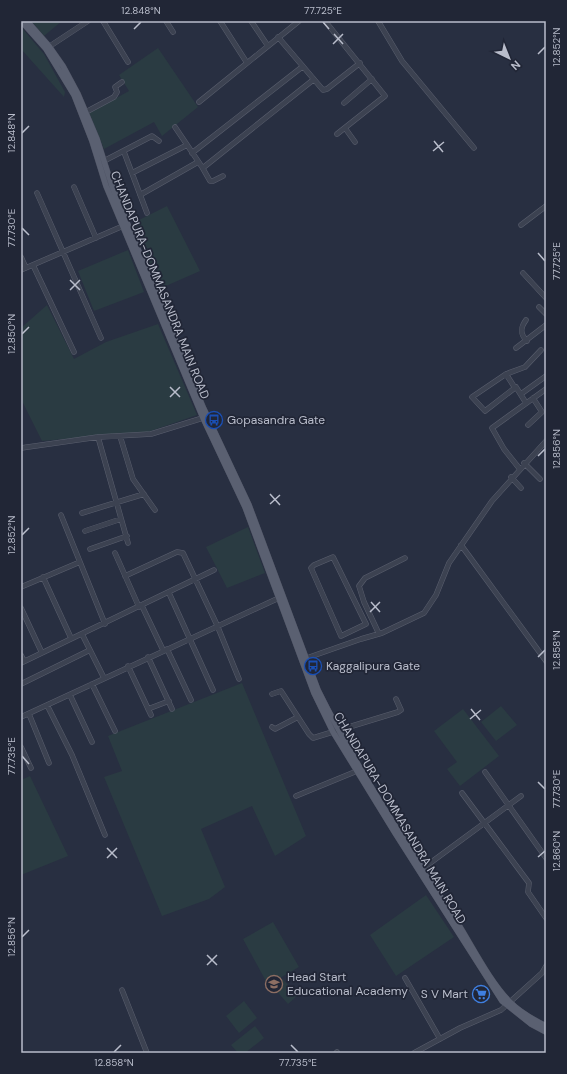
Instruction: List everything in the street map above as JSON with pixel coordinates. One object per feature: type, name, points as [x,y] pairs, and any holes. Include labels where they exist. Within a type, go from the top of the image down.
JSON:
[{"type":"main road","name":"CHANDAPURA-DOMMASANDRA MAIN ROAD","points":[[21,21],[48,47],[74,95],[205,418]]},
{"type":"main road","name":"CHANDAPURA-DOMMASANDRA MAIN ROAD","points":[[27,21],[63,66],[86,112],[123,226],[205,418],[249,505],[305,659],[336,732],[357,772],[454,927],[508,1004],[531,1024],[546,1032]]},
{"type":"main road","name":"CHANDAPURA-DOMMASANDRA MAIN ROAD","points":[[336,732],[508,1004],[546,1026]]},
{"type":"street","points":[[48,47],[88,21]]},
{"type":"street","points":[[103,21],[128,62]]},
{"type":"street","points":[[166,21],[173,32]]},
{"type":"street","points":[[220,21],[247,63]]},
{"type":"street","points":[[251,21],[268,46]]},
{"type":"street","points":[[199,102],[299,21]]},
{"type":"street","points":[[325,21],[385,96],[337,134]]},
{"type":"street","points":[[378,21],[402,60],[474,148]]},
{"type":"street","points":[[278,37],[321,89],[327,89],[360,63]]},
{"type":"street","points":[[192,153],[302,67]]},
{"type":"street","points":[[344,103],[372,79]]},
{"type":"street","points":[[202,167],[204,167],[313,80]]},
{"type":"street","points":[[86,112],[114,97],[117,92],[115,87],[122,82]]},
{"type":"street","points":[[176,127],[210,180],[213,181],[223,176]]},
{"type":"street","points":[[345,128],[355,142]]},
{"type":"street","points":[[101,162],[124,152],[152,136],[159,141]]},
{"type":"street","points":[[132,173],[187,145]]},
{"type":"street","points":[[124,152],[147,213]]},
{"type":"street","points":[[140,195],[198,162]]},
{"type":"street","points":[[74,187],[96,238]]},
{"type":"street","points":[[37,193],[101,338]]},
{"type":"street","points":[[521,225],[546,206]]},
{"type":"street","points":[[21,257],[23,269],[123,226]]},
{"type":"street","points":[[33,264],[74,352]]},
{"type":"street","points":[[523,273],[546,298]]},
{"type":"street","points":[[539,307],[546,314]]},
{"type":"street","points":[[526,320],[521,331],[522,336],[527,341]]},
{"type":"street","points":[[516,348],[546,325]]},
{"type":"street","points":[[515,388],[485,411],[472,397],[506,374],[525,368],[541,350]]},
{"type":"street","points":[[506,374],[526,403]]},
{"type":"street","points":[[521,394],[546,376]]},
{"type":"street","points":[[519,468],[504,448],[492,428],[546,389]]},
{"type":"street","points":[[528,425],[542,412],[533,398]]},
{"type":"street","points":[[21,448],[98,437],[151,434],[205,418]]},
{"type":"street","points":[[120,436],[133,479],[155,510]]},
{"type":"street","points":[[98,437],[128,543]]},
{"type":"street","points":[[305,659],[357,640],[379,634],[418,617],[428,609],[436,595],[449,563],[461,545],[492,501],[519,468],[546,441]]},
{"type":"street","points":[[524,463],[540,479]]},
{"type":"street","points":[[511,478],[521,488]]},
{"type":"street","points":[[82,513],[144,494]]},
{"type":"street","points":[[61,515],[106,624]]},
{"type":"street","points":[[85,531],[122,519]]},
{"type":"street","points":[[90,549],[127,536]]},
{"type":"street","points":[[461,545],[546,661]]},
{"type":"street","points":[[126,576],[177,552],[183,553],[217,626],[239,679]]},
{"type":"street","points":[[115,553],[140,606],[165,649],[191,700]]},
{"type":"street","points":[[334,557],[336,560],[366,622],[365,625],[353,631],[341,636],[339,634],[311,568],[314,565],[334,557]]},
{"type":"street","points":[[379,634],[364,602],[359,586],[365,578],[405,558]]},
{"type":"street","points":[[21,587],[80,562]]},
{"type":"street","points":[[21,655],[23,662],[71,638],[106,624],[214,570]]},
{"type":"street","points":[[43,577],[71,638]]},
{"type":"street","points":[[168,593],[213,690]]},
{"type":"street","points":[[21,717],[128,666],[282,596]]},
{"type":"street","points":[[21,608],[42,653]]},
{"type":"street","points":[[353,631],[357,640]]},
{"type":"street","points":[[82,634],[104,678]]},
{"type":"street","points":[[21,684],[90,650]]},
{"type":"street","points":[[148,657],[172,709]]},
{"type":"street","points":[[128,666],[151,715]]},
{"type":"street","points":[[92,684],[115,731]]},
{"type":"street","points":[[272,694],[281,691],[313,738],[400,711],[396,699]]},
{"type":"street","points":[[70,694],[92,742]]},
{"type":"street","points":[[148,709],[169,701]]},
{"type":"street","points":[[47,705],[72,755],[105,836]]},
{"type":"street","points":[[29,714],[49,762]]},
{"type":"street","points":[[272,727],[276,729],[298,717]]},
{"type":"street","points":[[21,747],[31,768]]},
{"type":"street","points":[[296,796],[357,772]]},
{"type":"street","points":[[485,772],[546,858]]},
{"type":"street","points":[[462,793],[529,883],[528,892],[546,918]]},
{"type":"street","points":[[422,869],[522,796]]},
{"type":"street","points":[[414,1053],[508,1004],[542,973],[546,966]]},
{"type":"street","points":[[405,978],[440,1039]]},
{"type":"street","points":[[122,990],[147,1053]]},
{"type":"shaded area","points":[[31,21],[62,21],[44,36]]},
{"type":"shaded area","points":[[21,27],[44,54],[65,92],[64,97],[21,49]]},
{"type":"shaded area","points":[[158,48],[198,107],[162,136],[154,122],[104,149],[89,113],[129,91],[119,75]]},
{"type":"shaded area","points":[[167,206],[200,271],[159,289],[133,223]]},
{"type":"shaded area","points":[[128,250],[144,292],[94,311],[78,271]]},
{"type":"shaded area","points":[[47,305],[74,359],[106,342],[158,324],[197,415],[148,432],[42,441],[21,399],[21,328]]},
{"type":"shaded area","points":[[248,527],[265,573],[227,588],[206,547]]},
{"type":"shaded area","points":[[242,683],[306,836],[275,856],[252,806],[201,829],[225,887],[209,899],[162,916],[104,777],[122,771],[108,736]]},
{"type":"shaded area","points":[[501,706],[517,725],[496,741],[481,722]]},
{"type":"shaded area","points":[[463,709],[499,756],[460,786],[447,769],[457,762],[434,731]]},
{"type":"shaded area","points":[[30,776],[68,856],[21,875],[21,780]]},
{"type":"shaded area","points":[[426,895],[454,937],[396,976],[370,935]]},
{"type":"shaded area","points":[[273,922],[299,967],[268,985],[243,939]]},
{"type":"shaded area","points":[[283,979],[297,996],[288,1004],[273,987]]},
{"type":"shaded area","points":[[244,1001],[257,1018],[239,1033],[226,1016]]},
{"type":"shaded area","points":[[255,1026],[264,1038],[245,1053],[238,1053],[231,1045]]},
{"type":"place","name":"Gopasandra Gate","points":[[214,420]]},
{"type":"place","name":"Kaggalipura Gate","points":[[313,666]]},
{"type":"place","name":"Head Start Educational Academy","points":[[274,984]]},
{"type":"place","name":"S V Mart","points":[[481,994]]}]
